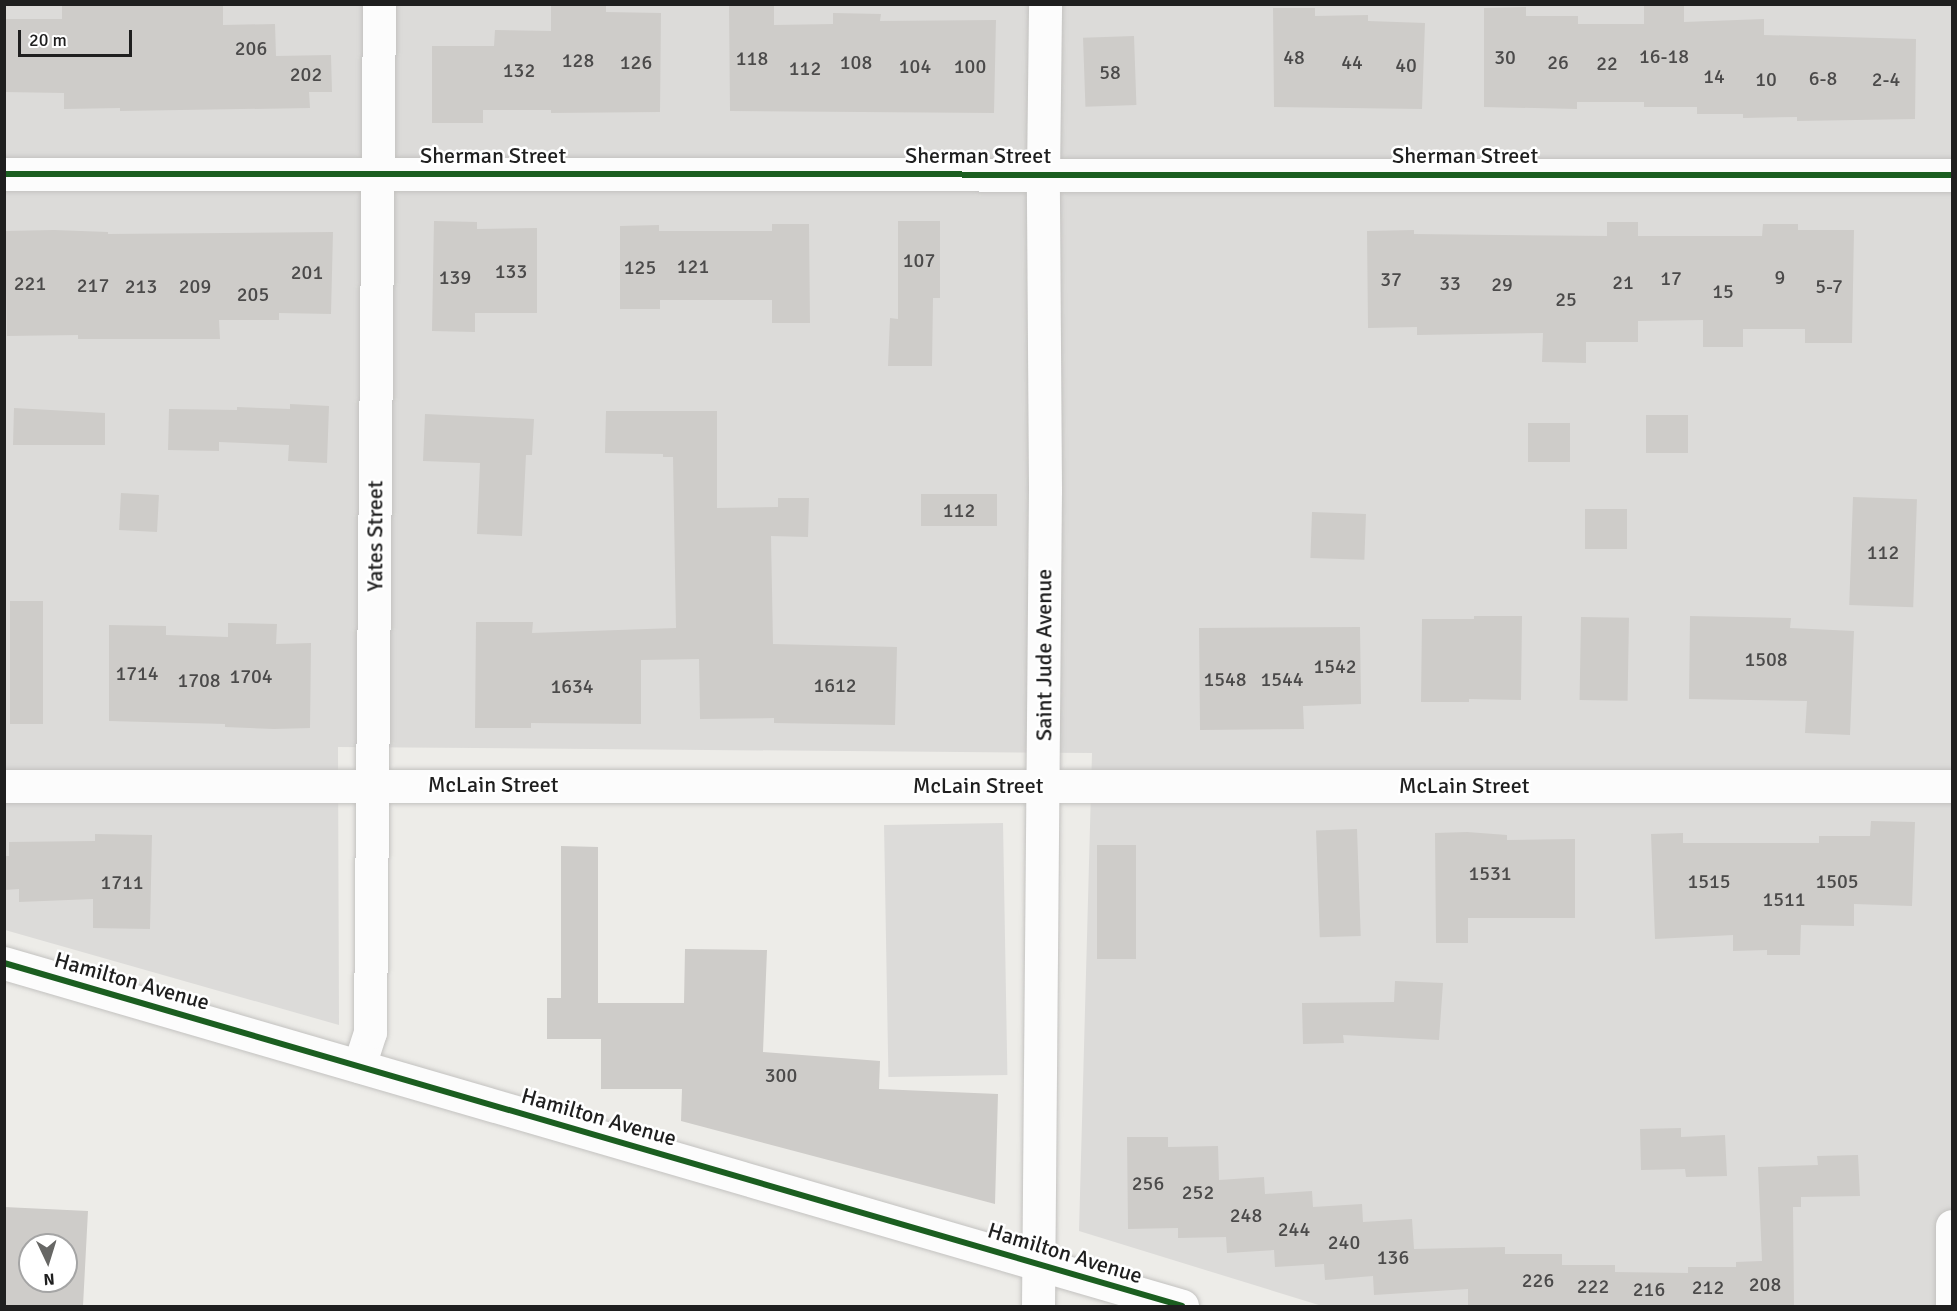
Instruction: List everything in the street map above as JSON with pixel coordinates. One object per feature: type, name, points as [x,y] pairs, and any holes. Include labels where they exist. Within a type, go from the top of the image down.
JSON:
[{"type":"street","name":"Yates Street","points":[[359,1066],[370,1032],[380,4]]},
{"type":"street","name":"Saint Jude Avenue","points":[[1038,1306],[1043,786],[1045,4]]},
{"type":"street","name":"Sherman Street","points":[[4,174],[1953,175]]},
{"type":"street","name":"McLain Street","points":[[4,786],[1953,786]]},
{"type":"street","name":"Hamilton Avenue","points":[[4,963],[1182,1306]]},
{"type":"street","points":[[1952,1306],[1953,1226]]},
{"type":"shaded area","points":[[4,5],[1952,5],[1952,1306],[1322,1306],[1079,1231],[1092,753],[338,747],[339,1025],[5,930]]},
{"type":"shaded area","points":[[1003,823],[1007,1075],[888,1077],[884,825]]},
{"type":"building","points":[[62,4],[223,4],[223,25],[275,24],[276,56],[331,55],[332,92],[309,92],[310,108],[120,111],[120,108],[64,109],[64,93],[4,92],[4,19],[62,19]]},
{"type":"building","points":[[1644,4],[1684,4],[1684,22],[1764,19],[1764,35],[1916,39],[1915,119],[1797,121],[1797,117],[1743,118],[1743,114],[1697,114],[1697,107],[1644,107],[1644,102],[1577,102],[1577,109],[1484,107],[1484,8],[1526,7],[1526,16],[1578,16],[1578,24],[1644,24]]},
{"type":"building","points":[[551,6],[606,6],[606,12],[661,13],[660,112],[551,113],[551,110],[483,110],[483,123],[432,123],[432,46],[494,46],[495,30],[551,31]]},
{"type":"building","points":[[729,6],[774,6],[774,25],[833,24],[833,13],[881,14],[880,21],[996,20],[994,113],[730,111]]},
{"type":"building","points":[[1273,8],[1315,8],[1315,16],[1368,15],[1368,21],[1425,23],[1422,109],[1274,107]]},
{"type":"building","points":[[1134,36],[1136,105],[1085,107],[1083,38]]},
{"type":"building","points":[[434,221],[477,222],[477,229],[537,228],[537,313],[475,313],[475,332],[432,331]]},
{"type":"building","points":[[898,221],[940,221],[940,298],[933,298],[932,366],[888,366],[890,318],[898,319]]},
{"type":"building","points":[[1607,222],[1638,222],[1638,236],[1762,236],[1763,224],[1798,224],[1798,230],[1854,230],[1852,343],[1805,343],[1805,329],[1743,329],[1743,347],[1703,347],[1703,320],[1638,321],[1638,342],[1586,342],[1586,363],[1542,362],[1543,333],[1417,335],[1417,327],[1368,328],[1367,231],[1414,230],[1414,234],[1607,236]]},
{"type":"building","points":[[772,224],[809,224],[810,323],[772,323],[772,300],[660,300],[660,309],[620,309],[620,226],[659,225],[659,231],[772,231]]},
{"type":"building","points":[[5,231],[108,232],[108,234],[333,232],[331,314],[279,313],[279,320],[219,320],[220,339],[78,339],[78,335],[7,336]]},
{"type":"building","points":[[290,404],[329,406],[327,463],[288,461],[289,445],[219,442],[219,451],[168,450],[169,409],[237,410],[237,407],[290,409]]},
{"type":"building","points":[[14,408],[105,413],[105,445],[13,445]]},
{"type":"building","points":[[606,411],[717,411],[717,508],[778,507],[778,498],[809,498],[808,537],[771,536],[773,644],[897,647],[895,725],[774,723],[774,718],[700,719],[699,659],[641,660],[641,724],[531,723],[531,728],[475,728],[476,622],[533,622],[532,633],[676,628],[673,457],[663,457],[663,454],[605,453]]},
{"type":"building","points":[[425,414],[534,419],[532,455],[526,455],[522,536],[477,534],[480,463],[423,461]]},
{"type":"building","points":[[1646,415],[1688,415],[1688,453],[1646,453]]},
{"type":"building","points":[[1528,423],[1570,423],[1570,462],[1528,462]]},
{"type":"building","points":[[121,493],[159,495],[157,532],[119,530]]},
{"type":"building","points":[[921,494],[997,494],[997,526],[921,526]]},
{"type":"building","points":[[1853,497],[1917,499],[1913,607],[1849,605]]},
{"type":"building","points":[[1585,509],[1627,509],[1627,549],[1585,549]]},
{"type":"building","points":[[1312,512],[1366,514],[1364,560],[1310,558]]},
{"type":"building","points":[[10,601],[43,601],[43,724],[10,724]]},
{"type":"building","points":[[1474,616],[1522,616],[1521,700],[1469,699],[1469,702],[1421,702],[1422,619],[1474,619]]},
{"type":"building","points":[[1690,616],[1791,618],[1790,628],[1854,631],[1850,735],[1805,733],[1807,701],[1689,699]]},
{"type":"building","points":[[1581,617],[1629,618],[1628,701],[1580,700]]},
{"type":"building","points":[[228,623],[277,624],[276,644],[311,643],[310,728],[274,729],[225,727],[225,724],[109,721],[109,625],[166,626],[166,635],[228,637]]},
{"type":"building","points":[[1360,627],[1361,704],[1303,706],[1304,729],[1200,730],[1199,628]]},
{"type":"building","points":[[1871,821],[1915,822],[1912,906],[1854,904],[1854,926],[1801,925],[1800,955],[1767,955],[1767,950],[1733,951],[1733,935],[1655,939],[1651,834],[1683,833],[1683,843],[1819,843],[1819,836],[1870,836]]},
{"type":"building","points":[[1357,829],[1361,936],[1320,937],[1316,830]]},
{"type":"building","points":[[1467,832],[1507,835],[1507,840],[1575,839],[1575,918],[1468,918],[1468,943],[1436,943],[1435,833]]},
{"type":"building","points":[[95,834],[152,835],[150,929],[93,928],[93,899],[19,902],[19,889],[4,890],[4,856],[9,856],[9,842],[95,841]]},
{"type":"building","points":[[1097,845],[1136,845],[1136,959],[1097,959]]},
{"type":"building","points":[[561,846],[598,847],[598,1003],[684,1003],[685,949],[767,950],[763,1052],[880,1061],[879,1089],[998,1094],[995,1204],[681,1121],[682,1089],[601,1089],[601,1039],[547,1039],[547,998],[561,998]]},
{"type":"building","points":[[1395,981],[1443,983],[1439,1040],[1343,1035],[1344,1043],[1303,1044],[1302,1003],[1394,1002]]},
{"type":"building","points":[[1681,1128],[1681,1137],[1725,1135],[1727,1176],[1686,1177],[1685,1169],[1641,1170],[1640,1129]]},
{"type":"building","points":[[1127,1137],[1168,1137],[1168,1147],[1218,1146],[1219,1180],[1264,1177],[1265,1194],[1312,1191],[1313,1207],[1362,1204],[1363,1222],[1412,1219],[1414,1249],[1505,1247],[1505,1254],[1562,1254],[1562,1265],[1615,1265],[1615,1272],[1688,1273],[1688,1267],[1736,1267],[1736,1262],[1762,1261],[1758,1167],[1818,1165],[1817,1156],[1858,1155],[1860,1196],[1801,1197],[1801,1207],[1793,1207],[1794,1306],[1468,1306],[1468,1289],[1374,1295],[1373,1276],[1325,1280],[1324,1264],[1275,1267],[1274,1250],[1227,1253],[1226,1237],[1178,1238],[1178,1228],[1128,1229]]},
{"type":"building","points":[[4,1207],[88,1211],[83,1306],[4,1306]]},
{"type":"cycle path","points":[[4,174],[1952,175]]},
{"type":"cycle path","points":[[4,963],[1182,1306]]}]
